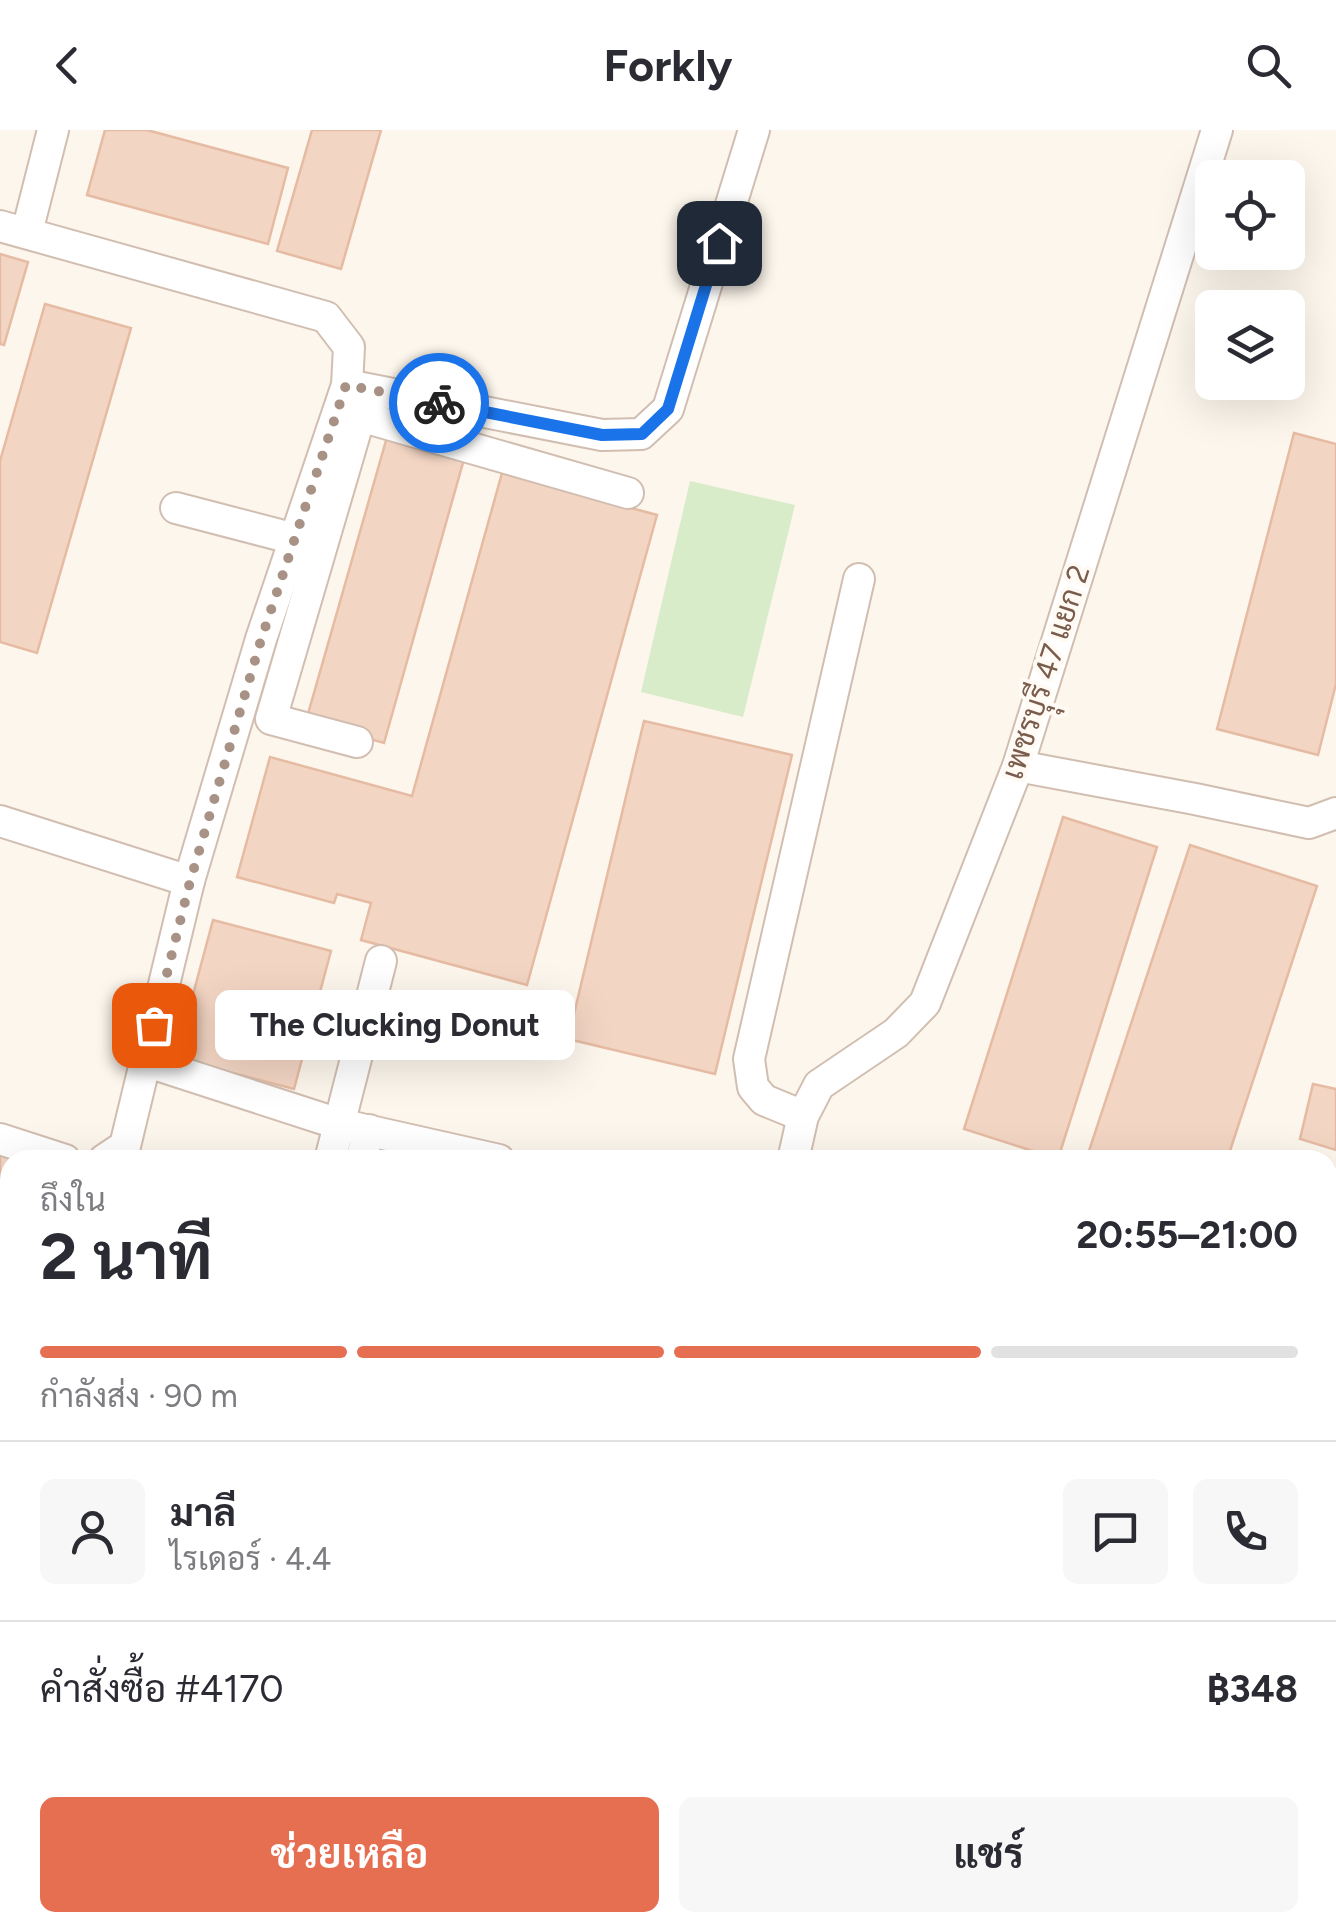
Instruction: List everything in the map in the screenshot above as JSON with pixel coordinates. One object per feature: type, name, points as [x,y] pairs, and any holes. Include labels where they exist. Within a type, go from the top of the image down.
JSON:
[{"type":"street","points":[[53,130],[14,229],[326,317],[348,347],[346,385],[300,552],[271,719],[356,742]]},
{"type":"street","points":[[346,385],[602,435],[642,434],[668,409],[754,130]]},
{"type":"street","name":"เพชรบุุรี 47 แยก 2","points":[[796,1150],[803,1116],[819,1085],[896,1034],[925,1003],[1018,766],[1217,130]]},
{"type":"street","points":[[121,1150],[190,882],[261,640],[360,416],[628,493]]},
{"type":"street","points":[[176,508],[300,552]]},
{"type":"street","points":[[803,1116],[764,1100],[753,1086],[749,1059],[859,579]]},
{"type":"street","points":[[1018,766],[1308,823],[1336,813]]},
{"type":"street","points":[[0,821],[190,882]]},
{"type":"street","points":[[356,1138],[380,961]]},
{"type":"street","points":[[146,1061],[356,1138],[434,1150]]},
{"type":"street","points":[[0,1139],[34,1150]]},
{"type":"green space","points":[[690,481],[795,505],[743,717],[641,692]]},
{"type":"building","points":[[105,130],[147,130],[288,168],[268,244],[87,195]]},
{"type":"building","points":[[312,130],[381,130],[341,269],[277,251]]},
{"type":"building","points":[[0,254],[28,262],[4,345],[0,344]]},
{"type":"building","points":[[45,304],[131,328],[37,653],[0,642],[0,461]]},
{"type":"building","points":[[1294,433],[1336,444],[1336,684],[1318,755],[1217,729]]},
{"type":"building","points":[[387,437],[464,459],[384,743],[306,721]]},
{"type":"building","points":[[502,473],[657,515],[527,985],[361,940],[371,903],[337,894],[334,903],[237,877],[270,757],[412,796]]},
{"type":"building","points":[[644,721],[792,755],[715,1074],[568,1039]]},
{"type":"building","points":[[1063,817],[1157,847],[1061,1150],[1030,1150],[964,1129]]},
{"type":"building","points":[[1190,845],[1317,886],[1230,1150],[1089,1150]]},
{"type":"building","points":[[213,920],[331,951],[294,1089],[176,1058]]},
{"type":"building","points":[[1313,1084],[1336,1089],[1336,1150],[1300,1139]]},
{"type":"way so far","points":[[154,1025],[190,882],[261,640],[346,385],[439,403]]},
{"type":"place","name":"The Clucking Donut","points":[[154,1025]]},
{"type":"route","points":[[439,403],[602,435],[642,434],[668,409],[719,243]]}]
